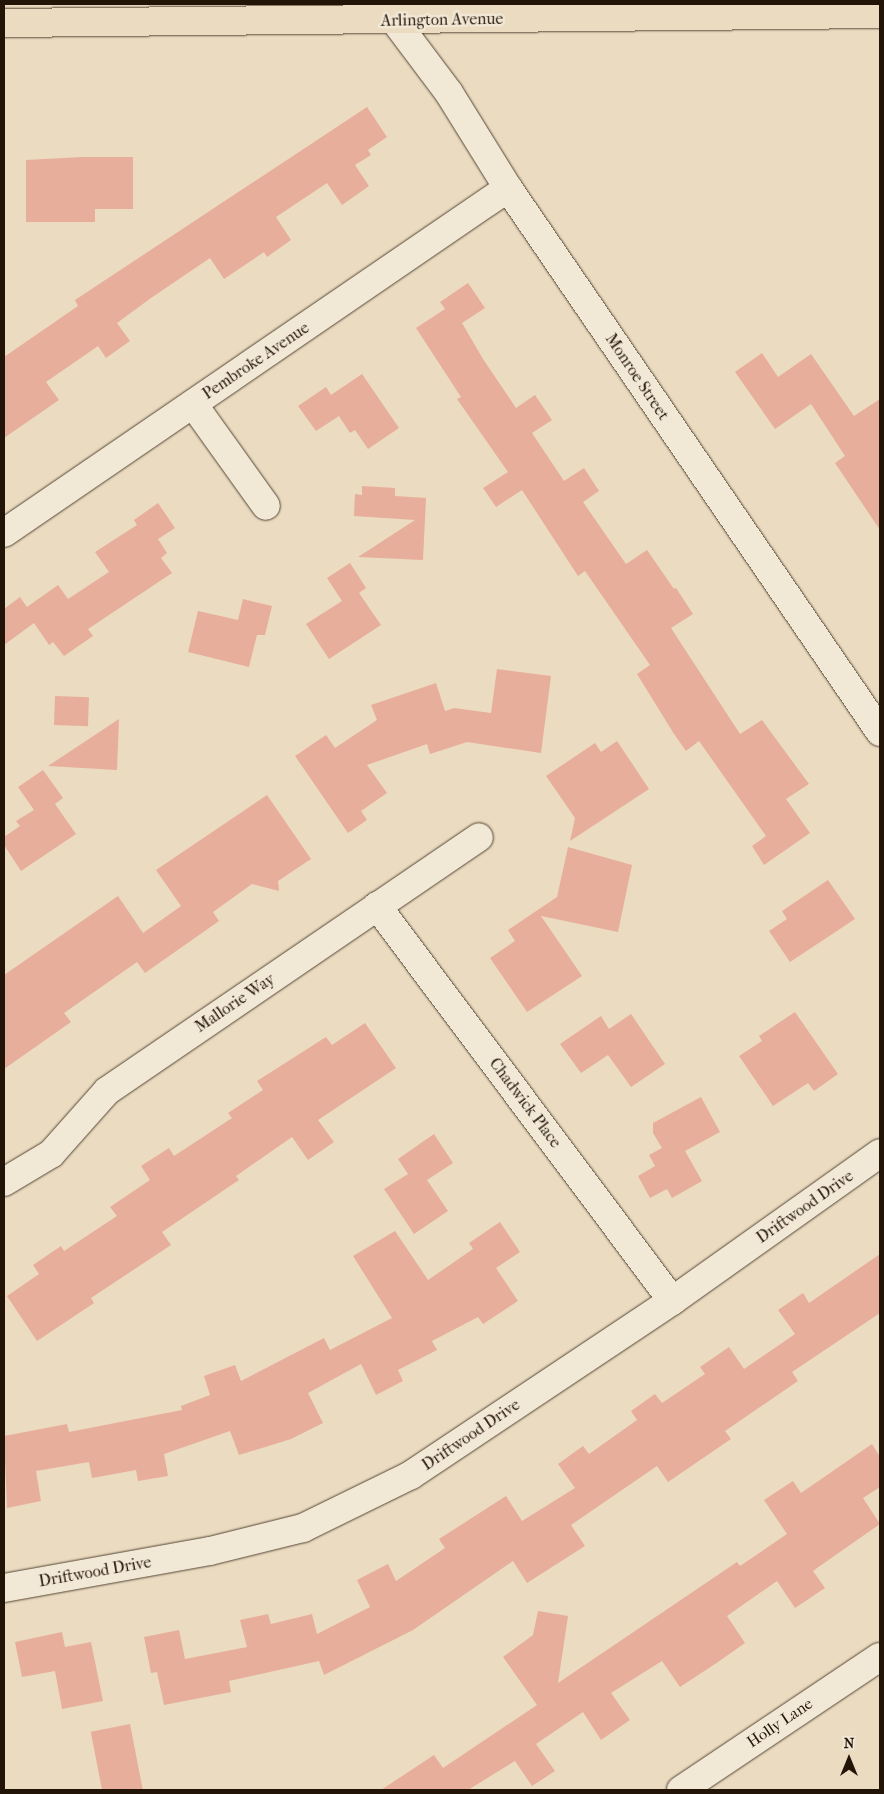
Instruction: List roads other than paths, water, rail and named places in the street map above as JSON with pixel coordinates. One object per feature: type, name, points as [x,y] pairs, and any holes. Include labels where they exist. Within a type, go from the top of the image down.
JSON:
[{"type":"main road","name":"Arlington Avenue","points":[[4,23],[54,13],[395,9],[761,9],[880,14]]},
{"type":"street","name":"Monroe Street","points":[[395,9],[508,188],[880,732]]},
{"type":"street","name":"Pembroke Avenue","points":[[4,533],[508,188]]},
{"type":"street","points":[[193,404],[266,506]]},
{"type":"street","name":"Mallorie Way","points":[[4,1182],[52,1154],[107,1091],[479,837]]},
{"type":"street","name":"Chadwick Place","points":[[377,906],[672,1301]]},
{"type":"street","name":"Driftwood Drive","points":[[4,1588],[210,1551],[303,1528],[411,1475],[672,1301],[880,1153]]},
{"type":"street","name":"Holly Lane","points":[[681,1790],[880,1657]]}]
